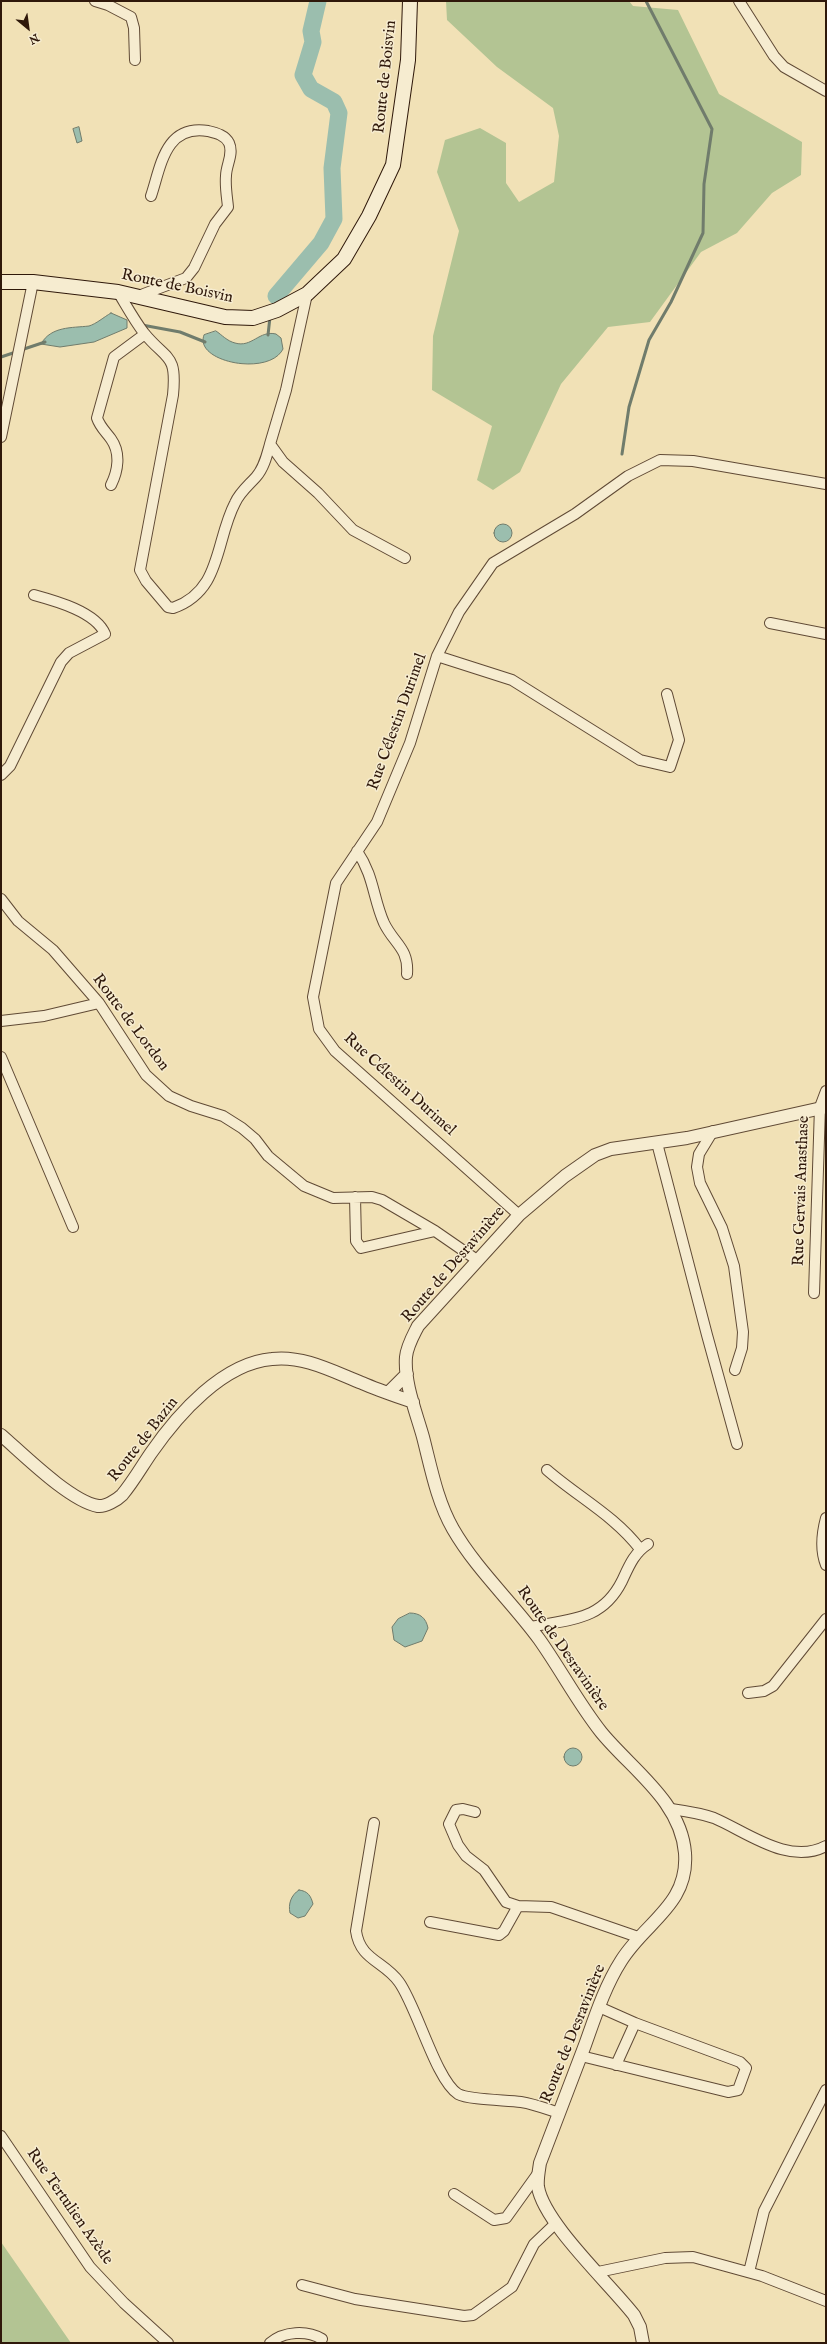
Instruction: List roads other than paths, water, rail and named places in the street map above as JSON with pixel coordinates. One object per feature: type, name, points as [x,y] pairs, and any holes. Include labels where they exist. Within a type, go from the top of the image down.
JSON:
[{"type":"main road","name":"Route de Boisvin","points":[[1,282],[32,282],[118,292],[141,296],[225,317],[253,318],[277,310],[307,294],[344,259],[369,216],[393,165],[408,60],[410,1]]},
{"type":"street","points":[[95,1],[108,5],[131,17],[134,28],[135,60]]},
{"type":"street","points":[[739,1],[774,56],[784,67],[826,90]]},
{"type":"street","points":[[141,296],[186,278],[194,268],[216,224],[228,207],[225,178],[230,150],[226,139],[219,134],[207,131],[187,132],[179,135],[167,148],[151,196]]},
{"type":"street","points":[[1,437],[32,282]]},
{"type":"street","points":[[118,292],[145,334],[161,349],[172,363],[175,374],[173,395],[140,570],[146,581],[168,607],[173,608],[188,602],[201,589],[213,573],[231,511],[240,492],[256,477],[263,467],[286,390],[307,294]]},
{"type":"street","points":[[110,485],[116,474],[117,453],[114,444],[99,424],[97,418],[114,357],[145,334]]},
{"type":"street","points":[[270,444],[283,462],[318,493],[353,530],[405,558]]},
{"type":"street","name":"Rue Célestin Durimel","points":[[519,1215],[335,1051],[319,1029],[313,997],[336,883],[376,822],[410,744],[437,656],[459,612],[493,563],[574,514],[628,476],[660,460],[693,462],[826,484]]},
{"type":"street","points":[[1,775],[10,766],[61,662],[69,653],[105,634],[102,626],[65,603],[34,595]]},
{"type":"street","points":[[770,623],[826,634]]},
{"type":"street","points":[[437,656],[512,680],[640,760],[670,768],[679,740],[667,694]]},
{"type":"street","points":[[357,851],[369,870],[384,922],[407,958],[407,974]]},
{"type":"street","name":"Route de Lordon","points":[[1,899],[18,921],[53,950],[99,1003],[146,1074],[168,1096],[191,1106],[222,1116],[242,1128],[256,1140],[268,1156],[304,1186],[334,1198],[372,1197],[382,1200],[435,1231],[477,1260]]},
{"type":"street","points":[[1,1021],[44,1016],[99,1003]]},
{"type":"street","points":[[1,1057],[73,1228]]},
{"type":"street","name":"Rue Gervais Anasthase","points":[[814,1293],[823,1107],[826,1091]]},
{"type":"street","name":"Route de Desravinière","points":[[643,2343],[640,2327],[634,2315],[556,2223],[538,2188],[538,2172],[540,2163],[599,2007],[619,1964],[638,1937],[667,1910],[678,1894],[684,1871],[685,1852],[680,1829],[671,1809],[602,1733],[530,1627],[470,1554],[453,1528],[440,1500],[413,1402],[407,1374],[406,1357],[409,1343],[418,1326],[519,1215],[565,1176],[595,1155],[611,1149],[687,1138],[823,1107]]},
{"type":"street","points":[[713,1131],[699,1154],[697,1168],[700,1183],[719,1221],[734,1266],[743,1332],[742,1348],[735,1370]]},
{"type":"street","points":[[658,1142],[707,1335],[738,1444]]},
{"type":"street","points":[[355,1197],[356,1241],[361,1248],[435,1231]]},
{"type":"street","name":"Route de Bazin","points":[[1,1435],[71,1493],[99,1506],[108,1504],[121,1496],[152,1451],[190,1406],[229,1372],[251,1362],[272,1358],[295,1360],[315,1365],[413,1402]]},
{"type":"street","points":[[388,1393],[407,1374]]},
{"type":"street","points":[[530,1627],[586,1616],[597,1612],[616,1593],[634,1556],[644,1546],[615,1521],[570,1490],[547,1470]]},
{"type":"street","points":[[826,1518],[822,1542],[823,1557],[826,1565]]},
{"type":"street","points":[[748,1693],[764,1691],[773,1686],[826,1619]]},
{"type":"street","points":[[474,1812],[463,1809],[456,1810],[449,1824],[451,1833],[466,1856],[484,1870],[506,1902],[518,1906],[551,1907],[638,1937]]},
{"type":"street","points":[[671,1809],[712,1818],[778,1848],[799,1853],[826,1846]]},
{"type":"street","points":[[374,1823],[356,1931],[357,1940],[363,1952],[399,1982],[448,2086],[469,2098],[485,2098],[522,2102],[559,2113]]},
{"type":"street","points":[[430,1922],[499,1935],[504,1931],[518,1906]]},
{"type":"street","points":[[581,2056],[728,2092],[738,2090],[746,2068],[740,2062],[635,2023],[599,2007]]},
{"type":"street","points":[[616,2065],[635,2023]]},
{"type":"street","points":[[749,2272],[764,2211],[826,2090]]},
{"type":"street","name":"Rue Tertulien Azède","points":[[1,2136],[90,2267],[124,2303],[168,2343]]},
{"type":"street","points":[[454,2194],[494,2220],[500,2220],[506,2218],[538,2172]]},
{"type":"street","points":[[302,2285],[355,2299],[464,2316],[473,2315],[512,2287],[534,2244],[556,2223]]},
{"type":"street","points":[[598,2272],[665,2258],[693,2256],[749,2272],[826,2301]]},
{"type":"street","points":[[270,2343],[289,2334],[308,2334],[322,2338]]},
{"type":"waterway","points":[[276,296],[321,243],[334,219],[332,168],[339,113],[334,102],[311,89],[303,75],[313,42],[311,31],[318,1]]},
{"type":"waterway","points":[[622,454],[629,407],[649,340],[671,302],[703,233],[704,184],[712,129],[646,1]]},
{"type":"waterway","points":[[268,335],[270,317]]},
{"type":"waterway","points":[[142,325],[180,332],[205,342]]},
{"type":"waterway","points":[[21,350],[45,342]]},
{"type":"waterway","points":[[1,357],[16,352]]}]
